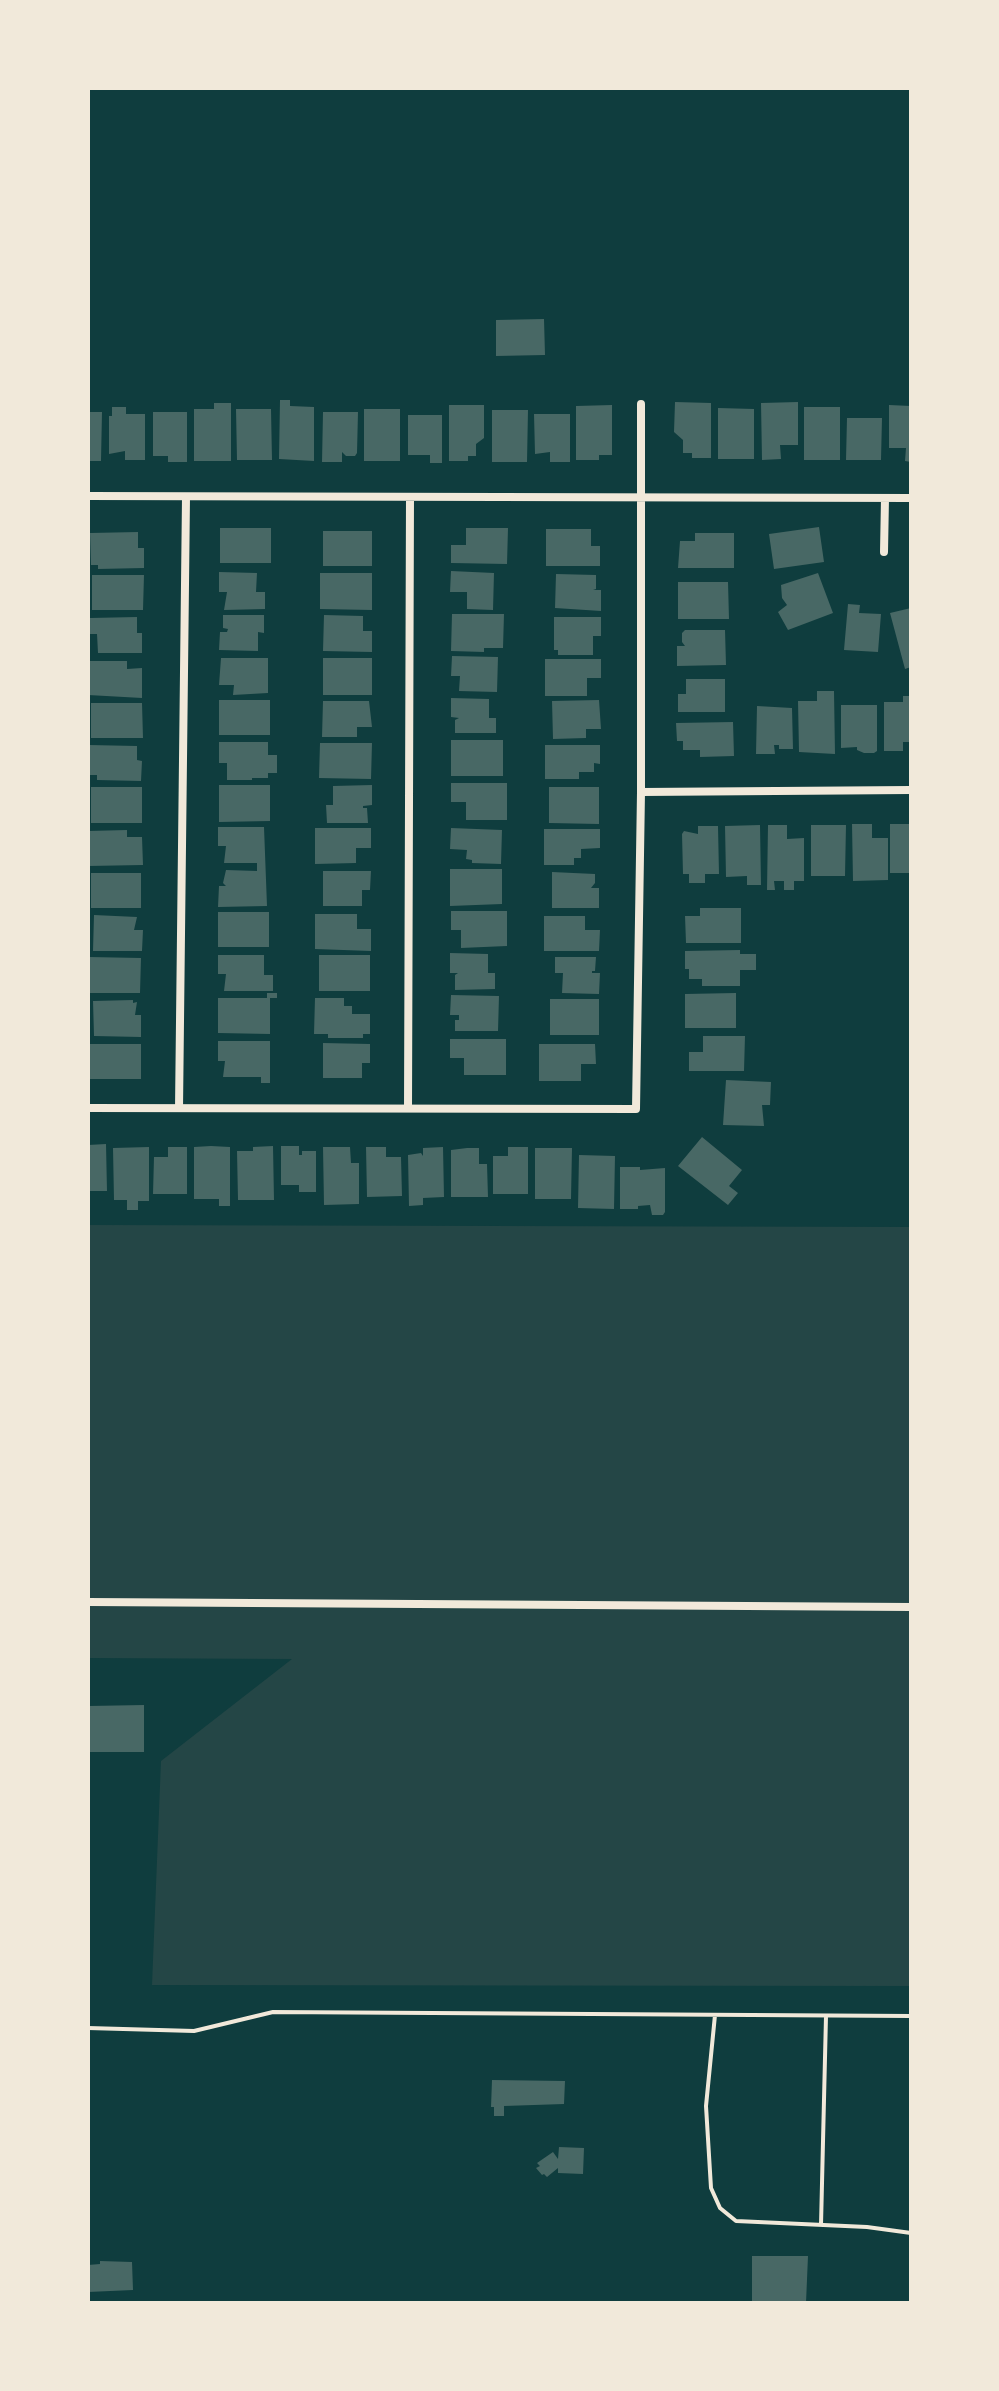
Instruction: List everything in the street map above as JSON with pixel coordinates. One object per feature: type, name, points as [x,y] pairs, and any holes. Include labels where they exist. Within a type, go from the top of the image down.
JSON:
[{"type":"street","points":[[88,1108],[636,1109],[641,792],[641,404]]},
{"type":"street","points":[[88,496],[640,500],[911,498]]},
{"type":"street","points":[[179,1108],[186,497]]},
{"type":"street","points":[[408,1107],[410,497]]},
{"type":"street","points":[[884,552],[885,498]]},
{"type":"street","points":[[641,792],[911,790]]},
{"type":"street","points":[[88,1602],[911,1607]]},
{"type":"lane","points":[[88,2028],[194,2031],[273,2012],[911,2016]]},
{"type":"lane","points":[[715,2015],[706,2106],[711,2188],[720,2208],[736,2221],[911,2233]]},
{"type":"lane","points":[[821,2225],[826,2015]]},
{"type":"shaded area","points":[[88,1225],[911,1227],[911,1986],[152,1985],[161,1761],[292,1659],[88,1658]]},
{"type":"building","points":[[544,319],[545,355],[496,356],[496,320]]},
{"type":"building","points":[[280,400],[290,400],[290,406],[314,407],[314,461],[279,459]]},
{"type":"building","points":[[675,402],[711,403],[711,458],[692,458],[692,453],[683,453],[683,440],[674,432]]},
{"type":"building","points":[[798,402],[798,445],[780,445],[781,459],[762,460],[761,403]]},
{"type":"building","points":[[214,403],[231,403],[231,461],[194,461],[194,409],[214,409]]},
{"type":"building","points":[[449,405],[484,405],[484,438],[476,444],[476,456],[468,456],[468,461],[449,461]]},
{"type":"building","points":[[612,405],[612,455],[599,455],[599,460],[576,460],[576,406]]},
{"type":"building","points":[[889,405],[911,406],[911,462],[905,461],[906,448],[889,448]]},
{"type":"building","points":[[112,407],[126,407],[126,414],[145,414],[145,460],[125,460],[125,451],[109,454],[109,416],[112,416]]},
{"type":"building","points":[[804,407],[840,407],[840,460],[804,460]]},
{"type":"building","points":[[718,408],[754,409],[754,459],[718,459]]},
{"type":"building","points":[[236,409],[271,409],[272,460],[237,460]]},
{"type":"building","points":[[364,409],[400,409],[400,461],[364,461]]},
{"type":"building","points":[[492,410],[528,410],[527,462],[492,462]]},
{"type":"building","points":[[88,412],[102,412],[101,461],[88,461]]},
{"type":"building","points":[[153,412],[187,412],[187,462],[168,462],[168,456],[153,456]]},
{"type":"building","points":[[323,412],[358,412],[355,456],[346,456],[342,452],[342,462],[322,462]]},
{"type":"building","points":[[534,414],[570,414],[570,462],[550,462],[550,452],[535,454]]},
{"type":"building","points":[[408,415],[442,415],[442,463],[430,463],[430,455],[408,455]]},
{"type":"building","points":[[847,418],[882,418],[881,460],[846,460]]},
{"type":"building","points":[[819,527],[824,562],[774,569],[769,534]]},
{"type":"building","points":[[220,528],[271,528],[271,563],[220,563]]},
{"type":"building","points":[[466,528],[508,528],[507,564],[451,563],[451,545],[466,545]]},
{"type":"building","points":[[546,529],[591,529],[591,546],[600,546],[600,566],[546,566]]},
{"type":"building","points":[[323,531],[372,531],[372,566],[323,566]]},
{"type":"building","points":[[138,532],[138,548],[144,548],[144,568],[98,569],[98,565],[91,565],[90,533]]},
{"type":"building","points":[[695,533],[734,533],[734,568],[678,568],[680,541],[695,541]]},
{"type":"building","points":[[451,571],[494,573],[493,610],[467,609],[467,592],[450,592]]},
{"type":"building","points":[[219,572],[257,573],[256,592],[265,592],[265,609],[224,610],[227,592],[219,592]]},
{"type":"building","points":[[320,573],[372,573],[372,610],[320,609]]},
{"type":"building","points":[[818,573],[833,613],[788,630],[778,612],[787,605],[782,598],[781,585]]},
{"type":"building","points":[[556,574],[596,575],[596,589],[593,590],[601,590],[601,611],[555,608]]},
{"type":"building","points":[[92,575],[144,575],[143,610],[92,610]]},
{"type":"building","points":[[678,582],[728,582],[729,619],[678,619]]},
{"type":"building","points":[[848,604],[860,605],[859,613],[881,614],[878,652],[844,650]]},
{"type":"building","points":[[911,608],[911,667],[905,669],[890,613]]},
{"type":"building","points":[[452,614],[504,614],[503,648],[484,648],[484,652],[451,651]]},
{"type":"building","points":[[223,615],[264,615],[264,633],[258,632],[258,651],[219,650],[220,632],[227,632],[228,629],[223,628]]},
{"type":"building","points":[[324,615],[363,616],[363,631],[372,631],[372,652],[323,651]]},
{"type":"building","points":[[137,617],[137,633],[142,633],[142,653],[98,653],[97,634],[90,634],[90,618]]},
{"type":"building","points":[[554,617],[601,617],[601,636],[593,636],[593,655],[558,655],[558,650],[554,650]]},
{"type":"building","points":[[685,630],[725,630],[726,665],[677,666],[677,646],[685,646],[682,633]]},
{"type":"building","points":[[452,656],[498,657],[497,692],[459,691],[460,676],[451,676]]},
{"type":"building","points":[[221,658],[268,658],[268,693],[233,695],[234,685],[219,685]]},
{"type":"building","points":[[323,658],[372,658],[372,695],[323,695]]},
{"type":"building","points":[[545,659],[601,659],[601,678],[587,678],[587,696],[545,696]]},
{"type":"building","points":[[88,661],[127,661],[127,669],[142,668],[142,698],[88,695]]},
{"type":"building","points":[[686,679],[725,679],[725,712],[678,712],[678,694],[686,694]]},
{"type":"building","points":[[817,691],[834,691],[835,754],[799,752],[798,701],[817,701]]},
{"type":"building","points":[[903,696],[911,696],[911,742],[903,742],[903,751],[884,751],[884,702],[903,702]]},
{"type":"building","points":[[451,698],[489,699],[489,718],[496,718],[496,733],[455,733],[455,720],[459,718],[451,717]]},
{"type":"building","points":[[219,700],[270,700],[270,735],[219,735]]},
{"type":"building","points":[[599,700],[601,729],[586,729],[586,738],[553,739],[552,701]]},
{"type":"building","points":[[323,701],[369,701],[372,727],[357,727],[357,737],[322,737]]},
{"type":"building","points":[[91,703],[142,703],[143,738],[91,738]]},
{"type":"building","points":[[841,705],[877,705],[877,751],[864,753],[857,747],[841,748]]},
{"type":"building","points":[[757,706],[792,708],[793,749],[779,749],[779,745],[774,745],[775,754],[756,754]]},
{"type":"building","points":[[733,722],[734,756],[700,757],[700,750],[683,750],[683,741],[677,741],[676,723]]},
{"type":"building","points":[[451,740],[503,740],[503,776],[451,776]]},
{"type":"building","points":[[219,742],[268,742],[268,755],[277,755],[277,773],[268,773],[268,778],[227,780],[227,763],[219,763]]},
{"type":"building","points":[[320,743],[372,743],[371,779],[319,778]]},
{"type":"building","points":[[89,745],[137,746],[137,760],[142,761],[141,781],[97,780],[97,775],[90,775]]},
{"type":"building","points":[[545,745],[600,745],[600,764],[594,763],[594,772],[579,772],[579,779],[545,779]]},
{"type":"building","points":[[451,783],[507,783],[507,820],[466,820],[466,802],[451,802]]},
{"type":"building","points":[[219,785],[270,785],[270,821],[219,822]]},
{"type":"building","points":[[372,785],[372,805],[363,806],[367,808],[368,823],[327,823],[326,805],[333,805],[333,786]]},
{"type":"building","points":[[91,787],[142,787],[142,823],[91,823]]},
{"type":"building","points":[[549,787],[599,787],[599,824],[549,823]]},
{"type":"building","points":[[852,824],[872,824],[872,838],[888,838],[888,880],[853,881]]},
{"type":"building","points":[[890,824],[911,824],[911,873],[890,873]]},
{"type":"building","points":[[760,825],[761,885],[747,885],[747,876],[726,877],[725,826]]},
{"type":"building","points":[[768,825],[787,825],[787,839],[804,838],[804,881],[794,881],[794,890],[784,890],[784,881],[774,881],[775,890],[767,890]]},
{"type":"building","points":[[811,825],[846,825],[845,876],[811,876]]},
{"type":"building","points":[[698,826],[718,826],[719,874],[705,874],[705,883],[689,883],[689,874],[683,874],[682,834],[684,831],[698,834]]},
{"type":"building","points":[[218,827],[264,827],[267,906],[218,907],[219,886],[226,886],[223,883],[226,870],[257,871],[257,863],[224,863],[226,846],[218,846]]},
{"type":"building","points":[[315,828],[371,828],[371,848],[356,848],[356,863],[315,864]]},
{"type":"building","points":[[451,828],[502,830],[501,864],[472,863],[472,860],[466,859],[467,850],[450,849]]},
{"type":"building","points":[[544,829],[600,829],[600,848],[581,849],[581,858],[574,858],[574,865],[544,865]]},
{"type":"building","points":[[127,830],[127,837],[142,837],[143,865],[88,866],[88,831]]},
{"type":"building","points":[[450,869],[502,869],[502,904],[450,906]]},
{"type":"building","points":[[323,871],[371,871],[370,890],[362,890],[362,906],[323,906]]},
{"type":"building","points":[[552,872],[595,874],[595,883],[591,888],[599,888],[599,908],[552,908]]},
{"type":"building","points":[[91,873],[141,873],[141,908],[91,908]]},
{"type":"building","points":[[700,908],[741,908],[741,943],[686,943],[685,916],[700,916]]},
{"type":"building","points":[[451,911],[507,911],[507,946],[461,948],[461,930],[451,930]]},
{"type":"building","points":[[218,912],[269,912],[269,947],[218,947]]},
{"type":"building","points":[[315,914],[357,914],[357,929],[371,929],[371,951],[315,949]]},
{"type":"building","points":[[94,915],[137,917],[134,930],[143,930],[142,951],[93,951]]},
{"type":"building","points":[[544,916],[585,916],[585,930],[600,930],[599,951],[544,951]]},
{"type":"building","points":[[740,950],[740,954],[756,954],[756,970],[740,970],[740,986],[702,986],[702,979],[689,979],[689,969],[685,969],[685,951]]},
{"type":"building","points":[[450,953],[488,954],[488,973],[495,973],[495,989],[455,990],[455,975],[458,973],[450,973]]},
{"type":"building","points":[[218,955],[264,955],[264,975],[273,975],[273,991],[224,991],[226,974],[218,974]]},
{"type":"building","points":[[319,955],[370,955],[370,991],[319,991]]},
{"type":"building","points":[[89,957],[141,958],[140,993],[89,993]]},
{"type":"building","points":[[555,957],[596,957],[595,971],[592,973],[600,973],[599,994],[562,993],[563,973],[555,973]]},
{"type":"building","points":[[267,993],[277,993],[277,998],[270,998],[270,1034],[218,1033],[218,998],[267,998]]},
{"type":"building","points":[[736,993],[736,1028],[685,1028],[685,994]]},
{"type":"building","points":[[451,995],[499,996],[498,1031],[455,1031],[455,1020],[459,1020],[459,1015],[450,1015]]},
{"type":"building","points":[[315,998],[344,998],[344,1006],[352,1006],[352,1014],[370,1014],[370,1034],[363,1034],[363,1038],[328,1038],[328,1034],[314,1034]]},
{"type":"building","points":[[550,999],[599,999],[599,1035],[550,1035]]},
{"type":"building","points":[[133,1000],[133,1003],[137,1002],[135,1015],[141,1015],[141,1037],[94,1036],[93,1001]]},
{"type":"building","points":[[703,1036],[745,1036],[744,1071],[689,1071],[689,1052],[703,1052]]},
{"type":"building","points":[[450,1039],[506,1039],[506,1075],[464,1075],[464,1058],[450,1058]]},
{"type":"building","points":[[218,1041],[270,1041],[270,1083],[261,1083],[261,1077],[223,1077],[225,1061],[218,1061]]},
{"type":"building","points":[[323,1043],[370,1044],[370,1063],[362,1063],[362,1078],[323,1078]]},
{"type":"building","points":[[90,1044],[141,1044],[141,1079],[90,1079]]},
{"type":"building","points":[[539,1044],[595,1044],[596,1064],[581,1064],[581,1081],[539,1081]]},
{"type":"building","points":[[726,1080],[771,1082],[770,1105],[762,1105],[764,1126],[723,1125]]},
{"type":"building","points":[[702,1137],[742,1170],[729,1186],[738,1193],[728,1205],[678,1166]]},
{"type":"building","points":[[106,1144],[107,1191],[88,1191],[88,1145]]},
{"type":"building","points":[[273,1146],[274,1200],[238,1200],[237,1151]]},
{"type":"building","points":[[281,1146],[299,1146],[299,1155],[302,1151],[316,1151],[316,1192],[299,1192],[299,1185],[281,1185]]},
{"type":"building","points":[[149,1147],[149,1201],[138,1201],[138,1210],[127,1210],[127,1200],[114,1200],[113,1148]]},
{"type":"building","points":[[168,1147],[187,1147],[187,1194],[153,1194],[154,1157],[168,1157]]},
{"type":"building","points":[[194,1147],[230,1147],[230,1206],[219,1206],[219,1199],[194,1199]]},
{"type":"building","points":[[323,1147],[350,1147],[351,1163],[359,1163],[359,1204],[324,1205]]},
{"type":"building","points":[[366,1147],[386,1147],[386,1157],[401,1157],[402,1196],[367,1197]]},
{"type":"building","points":[[443,1147],[444,1197],[423,1198],[423,1205],[409,1206],[408,1155],[421,1153],[423,1156],[423,1148]]},
{"type":"building","points":[[508,1147],[528,1147],[528,1194],[493,1194],[493,1156],[508,1156]]},
{"type":"building","points":[[479,1148],[479,1164],[487,1164],[488,1197],[451,1197],[451,1150]]},
{"type":"building","points":[[535,1148],[572,1148],[571,1199],[535,1199]]},
{"type":"building","points":[[579,1155],[615,1156],[614,1209],[578,1208]]},
{"type":"building","points":[[620,1167],[640,1167],[640,1170],[665,1168],[663,1215],[652,1215],[650,1205],[620,1209]]},
{"type":"building","points":[[144,1705],[144,1752],[88,1752],[88,1706]]},
{"type":"building","points":[[492,2080],[565,2081],[564,2104],[504,2106],[504,2116],[494,2116],[494,2107],[491,2107]]},
{"type":"building","points":[[559,2147],[584,2148],[583,2174],[558,2173],[558,2168],[547,2177],[542,2175],[536,2168],[540,2166],[537,2163],[553,2152],[558,2159]]},
{"type":"building","points":[[752,2256],[808,2256],[806,2303],[752,2303]]},
{"type":"building","points":[[100,2261],[132,2262],[133,2290],[88,2292],[88,2265],[100,2264]]}]
